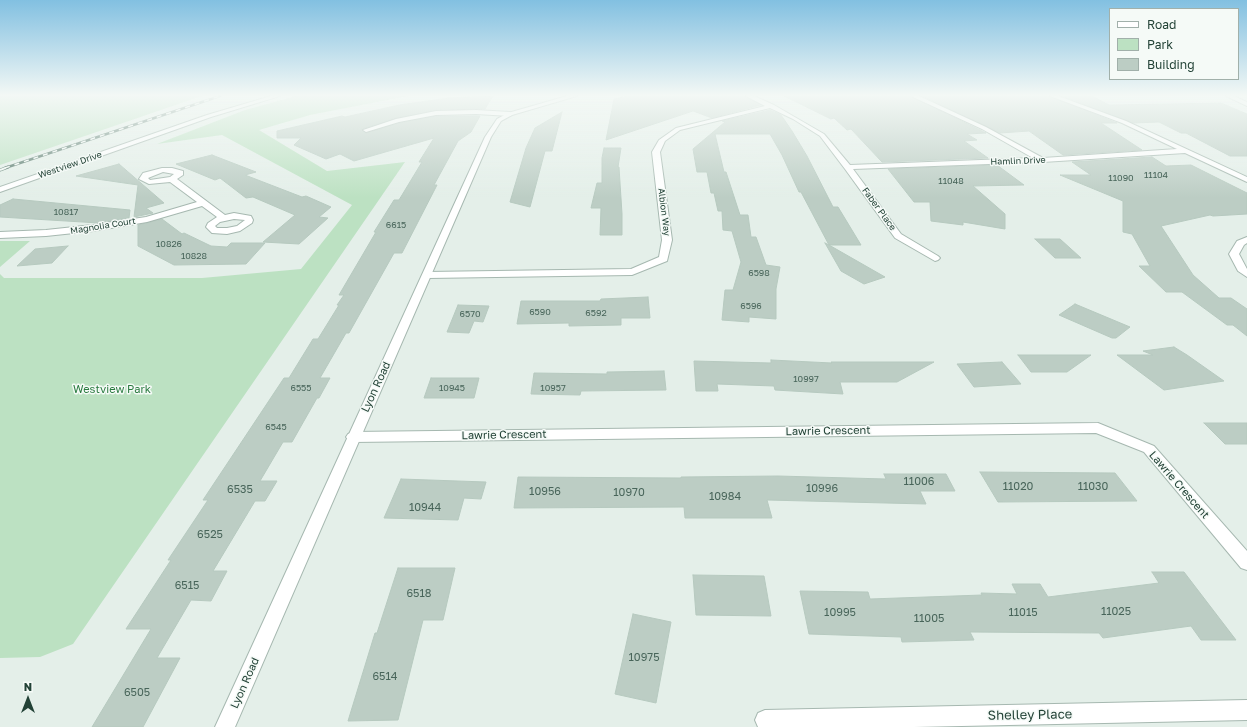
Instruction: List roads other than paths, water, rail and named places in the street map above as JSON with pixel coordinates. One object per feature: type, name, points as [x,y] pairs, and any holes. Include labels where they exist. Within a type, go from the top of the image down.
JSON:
[{"type":"street","name":"Westview Drive","points":[[0,190],[170,130]]},
{"type":"street","name":"Lyon Road","points":[[225,727],[353,437],[428,275],[488,137],[493,130]]},
{"type":"street","name":"Albion Way","points":[[428,275],[632,272],[664,259],[667,240],[656,152],[662,140],[677,130]]},
{"type":"street","name":"Faber Place","points":[[814,130],[822,135],[848,167],[898,236],[935,258]]},
{"type":"street","points":[[988,130],[1043,160]]},
{"type":"street","points":[[1141,130],[1247,180]]},
{"type":"street","name":"Hamlin Drive","points":[[848,167],[1043,160],[1186,151]]},
{"type":"street","points":[[172,179],[224,218]]},
{"type":"street","name":"Magnolia Court","points":[[0,235],[46,233],[93,228],[147,219],[204,203]]},
{"type":"street","points":[[1247,240],[1240,243],[1234,254],[1241,269],[1247,274]]},
{"type":"street","name":"Lawrie Crescent","points":[[353,437],[1098,428],[1149,450],[1247,563]]},
{"type":"street","name":"Shelley Place","points":[[765,720],[1247,710]]},
{"type":"railway","points":[[5,168],[119,130]]},
{"type":"railway","points":[[0,170],[8,167]]},
{"type":"park label","name":"Westview Park","points":[[112,390]]}]
